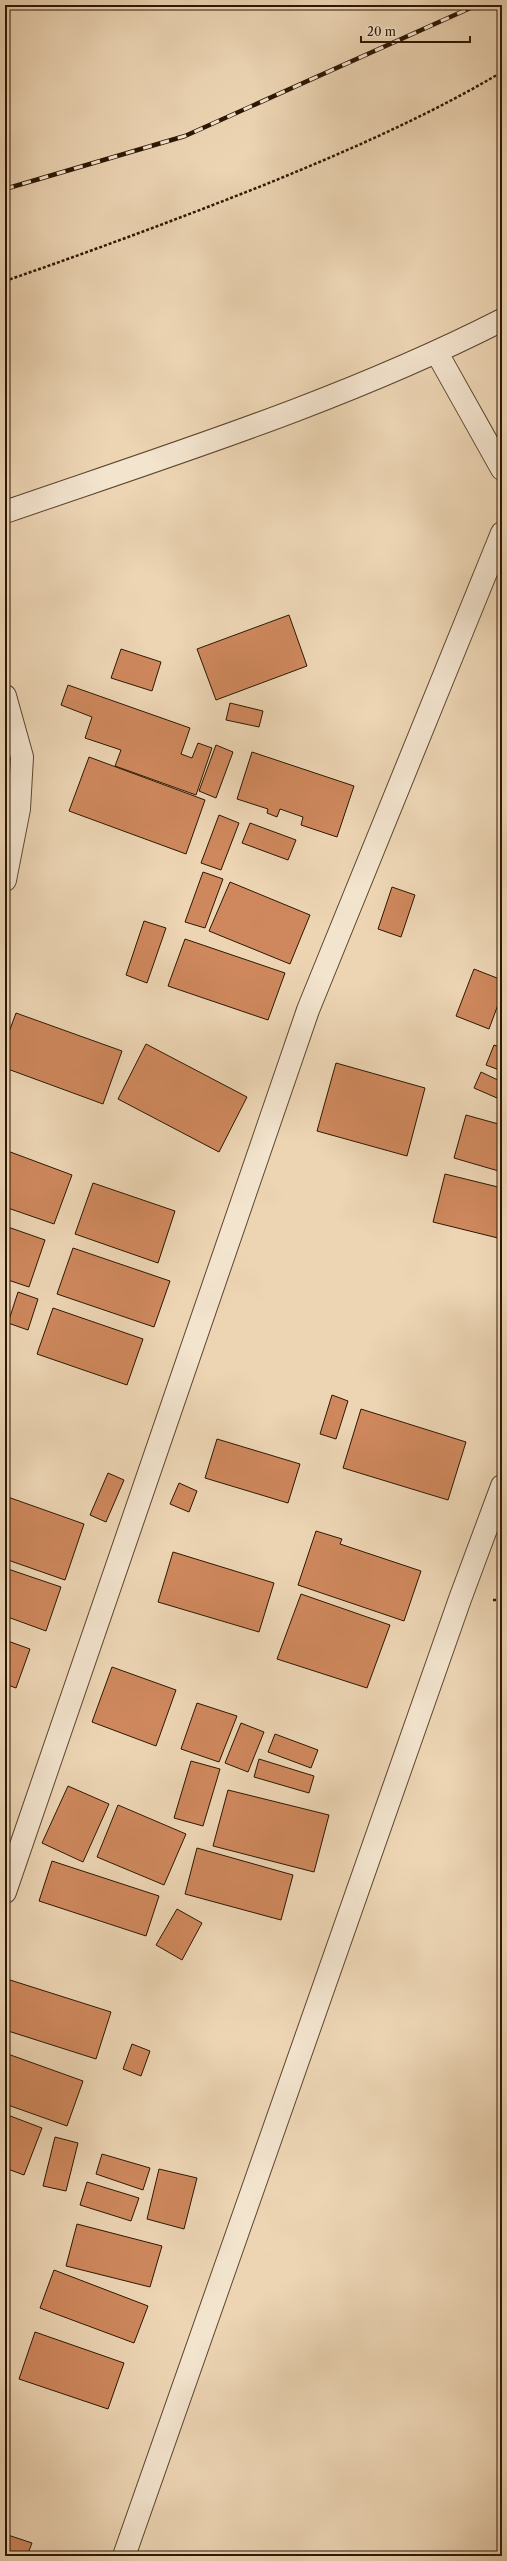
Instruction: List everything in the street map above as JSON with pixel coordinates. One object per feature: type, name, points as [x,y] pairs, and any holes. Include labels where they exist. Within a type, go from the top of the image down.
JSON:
[{"type":"street","points":[[5,512],[283,416],[437,353],[502,320]]},
{"type":"street","points":[[437,353],[502,469]]},
{"type":"street","points":[[5,1892],[308,1010],[502,533]]},
{"type":"street","points":[[5,696],[22,757],[19,809],[5,880]]},
{"type":"street","points":[[124,2556],[460,1599],[502,1486]]},
{"type":"path","points":[[5,281],[172,220],[358,147],[465,95],[502,72]]},
{"type":"building","points":[[289,615],[307,666],[216,700],[197,649]]},
{"type":"building","points":[[121,649],[161,662],[152,691],[111,678]]},
{"type":"building","points":[[68,685],[190,728],[181,754],[192,758],[198,743],[212,748],[196,795],[115,766],[121,750],[85,738],[92,717],[61,705]]},
{"type":"building","points":[[230,703],[263,711],[259,727],[226,720]]},
{"type":"building","points":[[216,745],[233,752],[216,798],[199,791]]},
{"type":"building","points":[[252,752],[354,786],[337,837],[301,825],[303,817],[280,809],[277,817],[267,813],[268,809],[237,799]]},
{"type":"building","points":[[89,757],[205,800],[186,854],[69,811]]},
{"type":"building","points":[[219,815],[239,823],[221,870],[201,863]]},
{"type":"building","points":[[250,823],[296,840],[288,860],[242,843]]},
{"type":"building","points":[[203,872],[223,879],[205,928],[185,922]]},
{"type":"building","points":[[230,882],[310,915],[290,964],[209,931]]},
{"type":"building","points":[[392,887],[415,895],[401,937],[378,929]]},
{"type":"building","points":[[144,921],[166,928],[147,983],[126,975]]},
{"type":"building","points":[[185,939],[285,973],[268,1020],[168,986]]},
{"type":"building","points":[[474,969],[502,980],[502,994],[489,1029],[456,1016]]},
{"type":"building","points":[[16,1013],[122,1051],[103,1104],[5,1068],[5,1043]]},
{"type":"building","points":[[146,1044],[247,1097],[219,1152],[118,1099]]},
{"type":"building","points":[[494,1045],[502,1048],[502,1071],[486,1065]]},
{"type":"building","points":[[336,1063],[425,1088],[407,1156],[317,1131]]},
{"type":"building","points":[[481,1072],[502,1082],[497,1098],[474,1088]]},
{"type":"building","points":[[466,1115],[502,1125],[502,1172],[454,1158]]},
{"type":"building","points":[[5,1150],[72,1175],[54,1224],[5,1207]]},
{"type":"building","points":[[445,1174],[502,1188],[502,1239],[433,1222]]},
{"type":"building","points":[[93,1183],[175,1211],[158,1263],[75,1234]]},
{"type":"building","points":[[5,1226],[45,1240],[29,1287],[5,1279]]},
{"type":"building","points":[[73,1248],[170,1281],[154,1327],[57,1294]]},
{"type":"building","points":[[18,1292],[38,1299],[28,1330],[8,1323]]},
{"type":"building","points":[[53,1308],[143,1339],[127,1385],[37,1354]]},
{"type":"building","points":[[332,1395],[348,1401],[336,1439],[320,1434]]},
{"type":"building","points":[[361,1409],[466,1442],[448,1500],[343,1468]]},
{"type":"building","points":[[217,1439],[300,1464],[288,1503],[205,1478]]},
{"type":"building","points":[[108,1473],[124,1480],[106,1522],[90,1515]]},
{"type":"building","points":[[179,1483],[197,1491],[189,1512],[170,1504]]},
{"type":"building","points":[[5,1496],[84,1524],[65,1580],[5,1559]]},
{"type":"building","points":[[316,1531],[342,1539],[340,1544],[421,1571],[404,1621],[298,1585]]},
{"type":"building","points":[[173,1552],[274,1583],[259,1632],[158,1602]]},
{"type":"building","points":[[5,1568],[61,1587],[46,1631],[5,1616]]},
{"type":"building","points":[[301,1594],[390,1625],[367,1688],[277,1659]]},
{"type":"building","points":[[5,1640],[30,1649],[16,1688],[5,1684]]},
{"type":"building","points":[[112,1667],[176,1690],[156,1746],[92,1722]]},
{"type":"building","points":[[197,1703],[237,1716],[219,1762],[181,1749]]},
{"type":"building","points":[[241,1723],[264,1732],[248,1772],[225,1763]]},
{"type":"building","points":[[275,1734],[318,1750],[311,1768],[268,1752]]},
{"type":"building","points":[[259,1759],[314,1776],[309,1793],[254,1777]]},
{"type":"building","points":[[191,1761],[220,1769],[203,1826],[174,1818]]},
{"type":"building","points":[[68,1786],[109,1804],[83,1862],[42,1843]]},
{"type":"building","points":[[228,1790],[329,1815],[314,1872],[213,1846]]},
{"type":"building","points":[[118,1805],[186,1834],[164,1885],[97,1857]]},
{"type":"building","points":[[197,1848],[293,1875],[281,1920],[185,1894]]},
{"type":"building","points":[[52,1861],[159,1896],[146,1936],[39,1901]]},
{"type":"building","points":[[177,1909],[202,1923],[182,1960],[156,1945]]},
{"type":"building","points":[[10,1980],[111,2012],[96,2059],[5,2030],[5,1995]]},
{"type":"building","points":[[132,2044],[150,2051],[141,2076],[123,2069]]},
{"type":"building","points":[[5,2053],[83,2081],[67,2126],[5,2104]]},
{"type":"building","points":[[5,2114],[42,2128],[24,2175],[5,2168]]},
{"type":"building","points":[[55,2137],[78,2143],[66,2191],[43,2186]]},
{"type":"building","points":[[102,2154],[150,2168],[143,2190],[96,2174]]},
{"type":"building","points":[[159,2169],[197,2178],[184,2229],[147,2219]]},
{"type":"building","points":[[87,2182],[139,2198],[131,2221],[80,2205]]},
{"type":"building","points":[[77,2224],[162,2246],[150,2287],[66,2266]]},
{"type":"building","points":[[54,2270],[148,2306],[134,2343],[40,2308]]},
{"type":"building","points":[[35,2332],[124,2363],[108,2409],[19,2379]]},
{"type":"building","points":[[5,2534],[32,2543],[27,2556],[5,2556]]},
{"type":"railway","points":[[5,189],[185,136],[477,5]]}]
